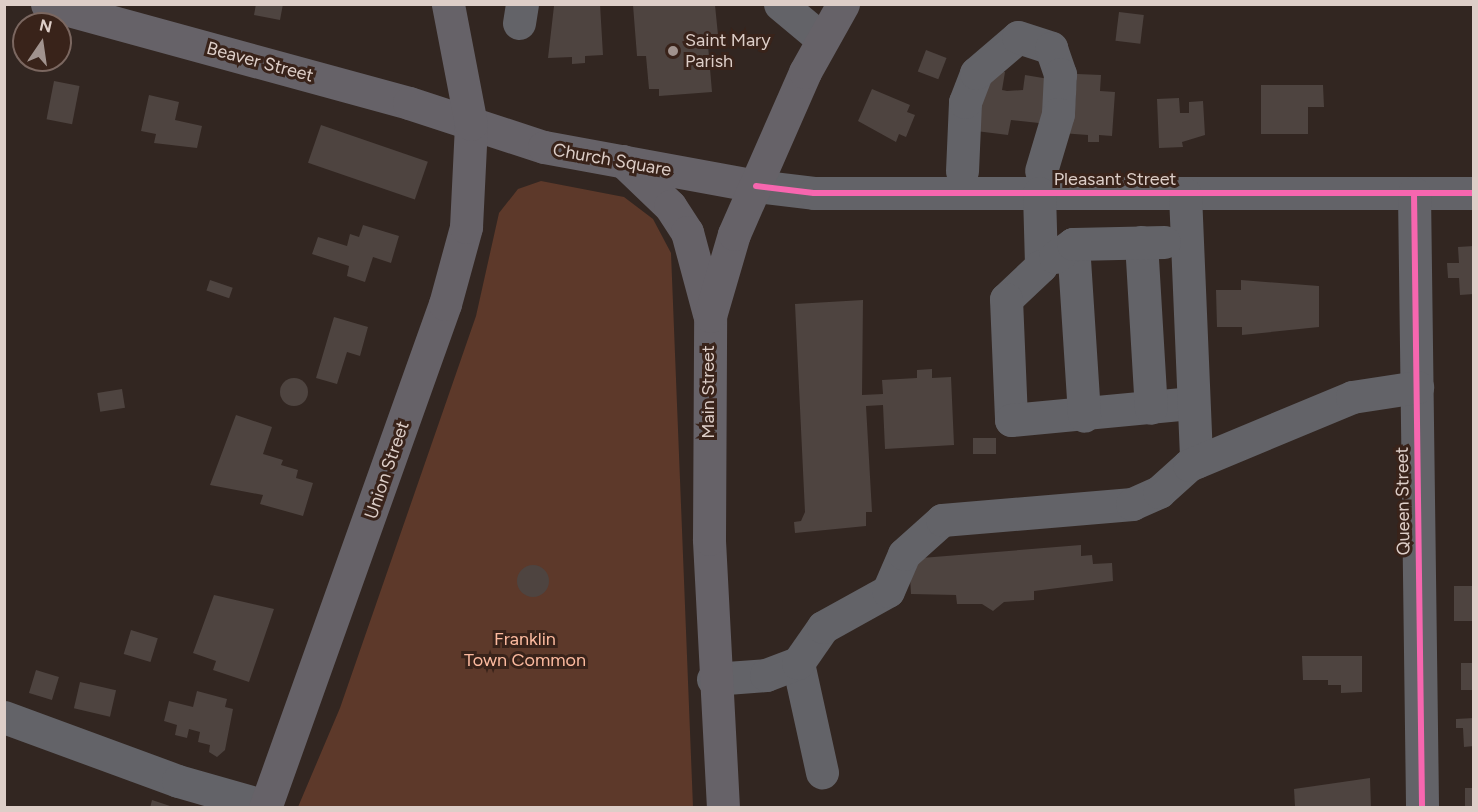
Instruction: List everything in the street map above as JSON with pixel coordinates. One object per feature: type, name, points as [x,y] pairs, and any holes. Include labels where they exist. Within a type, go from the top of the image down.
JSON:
[{"type":"main road","name":"Beaver Street","points":[[47,4],[471,123]]},
{"type":"main road","name":"Union Street","points":[[265,807],[445,304],[469,205],[471,123],[448,4]]},
{"type":"main road","name":"Main Street","points":[[723,807],[714,679],[710,316],[731,244],[822,39],[843,4]]},
{"type":"main road","name":"Church Square","points":[[471,123],[544,147],[756,186]]},
{"type":"main road","points":[[623,161],[670,206],[687,232],[710,316]]},
{"type":"street","points":[[780,4],[822,39]]},
{"type":"street","points":[[962,171],[965,102],[976,73],[1018,38],[1051,48],[1060,74],[1058,114],[1040,182],[1041,266]]},
{"type":"street","name":"Pleasant Street","points":[[756,186],[814,193],[1040,182],[1185,194],[1473,193]]},
{"type":"street","name":"Queen Street","points":[[1414,193],[1422,807]]},
{"type":"street","points":[[1185,194],[1190,403],[1196,462]]},
{"type":"street","points":[[1141,242],[1151,408]]},
{"type":"street","points":[[1185,242],[1073,244],[1041,266],[1006,299],[1011,420],[1084,416],[1190,403]]},
{"type":"street","points":[[1073,244],[1084,416]]},
{"type":"street","points":[[714,679],[759,676],[798,663],[823,627],[888,591],[909,548],[942,520],[1132,504],[1159,492],[1196,462],[1360,394],[1417,387]]},
{"type":"street","points":[[798,663],[822,772]]},
{"type":"street","points":[[4,717],[178,781],[265,807]]},
{"type":"green space","name":"Franklin Town Common","points":[[541,181],[624,197],[653,219],[671,253],[693,807],[298,807],[340,708],[476,316],[499,213],[518,189]]},
{"type":"building","points":[[256,4],[283,4],[280,20],[254,15]]},
{"type":"building","points":[[600,4],[603,55],[585,56],[585,63],[572,64],[572,57],[548,58],[554,6]]},
{"type":"building","name":"Saint Mary Parish","points":[[633,5],[715,5],[719,45],[708,45],[712,92],[659,96],[659,89],[649,89],[646,56],[637,56]]},
{"type":"building","points":[[1119,12],[1144,15],[1140,44],[1115,41]]},
{"type":"building","points":[[926,50],[947,58],[938,79],[918,71]]},
{"type":"building","points":[[988,70],[1005,72],[1002,90],[1007,91],[1023,90],[1025,75],[1055,80],[1039,123],[1011,120],[1008,135],[976,131]]},
{"type":"building","points":[[1077,74],[1101,75],[1100,91],[1115,92],[1112,136],[1099,135],[1099,142],[1088,142],[1088,135],[1061,133],[1074,119]]},
{"type":"building","points":[[54,81],[80,86],[72,124],[47,119]]},
{"type":"building","points":[[1261,85],[1323,85],[1324,107],[1308,107],[1308,134],[1261,134]]},
{"type":"building","points":[[872,89],[910,105],[907,112],[915,115],[906,137],[899,134],[896,142],[858,121]]},
{"type":"building","points":[[149,95],[179,102],[175,120],[202,126],[197,148],[154,143],[156,134],[141,131]]},
{"type":"building","points":[[1179,98],[1180,113],[1189,113],[1189,102],[1203,101],[1205,135],[1182,142],[1183,147],[1159,148],[1157,99]]},
{"type":"building","points":[[321,125],[428,162],[415,200],[308,163]]},
{"type":"building","points":[[363,225],[399,236],[391,263],[373,257],[365,282],[347,276],[349,266],[312,254],[318,237],[347,246],[350,234],[359,237]]},
{"type":"building","points":[[1474,246],[1474,294],[1460,295],[1459,278],[1448,278],[1447,263],[1459,263],[1458,247]]},
{"type":"building","points":[[210,280],[233,288],[229,298],[206,290]]},
{"type":"building","points":[[1241,280],[1319,286],[1319,327],[1242,335],[1242,327],[1217,327],[1216,290],[1241,290]]},
{"type":"building","points":[[863,300],[862,395],[883,394],[882,380],[917,378],[917,370],[932,369],[932,378],[951,377],[954,445],[885,449],[883,405],[866,406],[872,512],[866,512],[866,526],[795,533],[794,522],[801,521],[805,512],[795,304]]},
{"type":"building","points":[[334,317],[368,327],[360,356],[347,352],[337,384],[316,378]]},
{"type":"building","points":[[294,378],[304,382],[308,392],[304,402],[294,406],[284,402],[280,392],[284,382]]},
{"type":"building","points":[[122,389],[125,408],[100,412],[97,393]]},
{"type":"building","points":[[236,415],[272,427],[263,454],[283,460],[281,465],[298,470],[296,478],[313,483],[303,516],[260,504],[263,495],[210,485]]},
{"type":"building","points":[[973,438],[996,438],[996,454],[973,454]]},
{"type":"building","points":[[1081,545],[1081,556],[1092,555],[1093,564],[1112,563],[1113,581],[1034,591],[1034,600],[1004,602],[993,611],[982,604],[957,604],[956,595],[911,594],[909,559]]},
{"type":"building","points":[[533,565],[544,570],[549,581],[544,592],[533,597],[522,592],[517,581],[522,570]]},
{"type":"building","points":[[1454,586],[1474,586],[1474,621],[1454,621]]},
{"type":"building","points":[[214,595],[274,609],[249,682],[213,670],[216,661],[193,653]]},
{"type":"building","points":[[131,630],[158,638],[150,662],[124,654]]},
{"type":"building","points":[[1302,656],[1362,656],[1362,692],[1341,693],[1341,685],[1328,685],[1328,680],[1303,680]]},
{"type":"building","points":[[1461,663],[1474,663],[1474,690],[1461,690]]},
{"type":"building","points":[[36,670],[59,677],[52,700],[29,693]]},
{"type":"building","points":[[80,682],[116,690],[110,717],[74,708]]},
{"type":"building","points":[[197,691],[227,699],[225,707],[233,709],[225,750],[217,757],[209,752],[210,745],[198,742],[200,732],[189,729],[187,738],[175,735],[177,725],[164,721],[169,701],[193,707]]},
{"type":"building","points":[[1474,718],[1474,746],[1464,747],[1463,728],[1456,728],[1456,719]]},
{"type":"building","points":[[1370,778],[1371,808],[1295,806],[1294,789]]},
{"type":"building","points":[[1465,788],[1474,788],[1474,808],[1465,808]]},
{"type":"building","points":[[152,800],[173,807],[173,808],[150,808]]},
{"type":"cycle path","points":[[756,186],[814,193],[1474,193]]},
{"type":"cycle path","points":[[1414,193],[1422,808]]},
{"type":"place","name":"Saint Mary Parish","points":[[673,51]]}]
